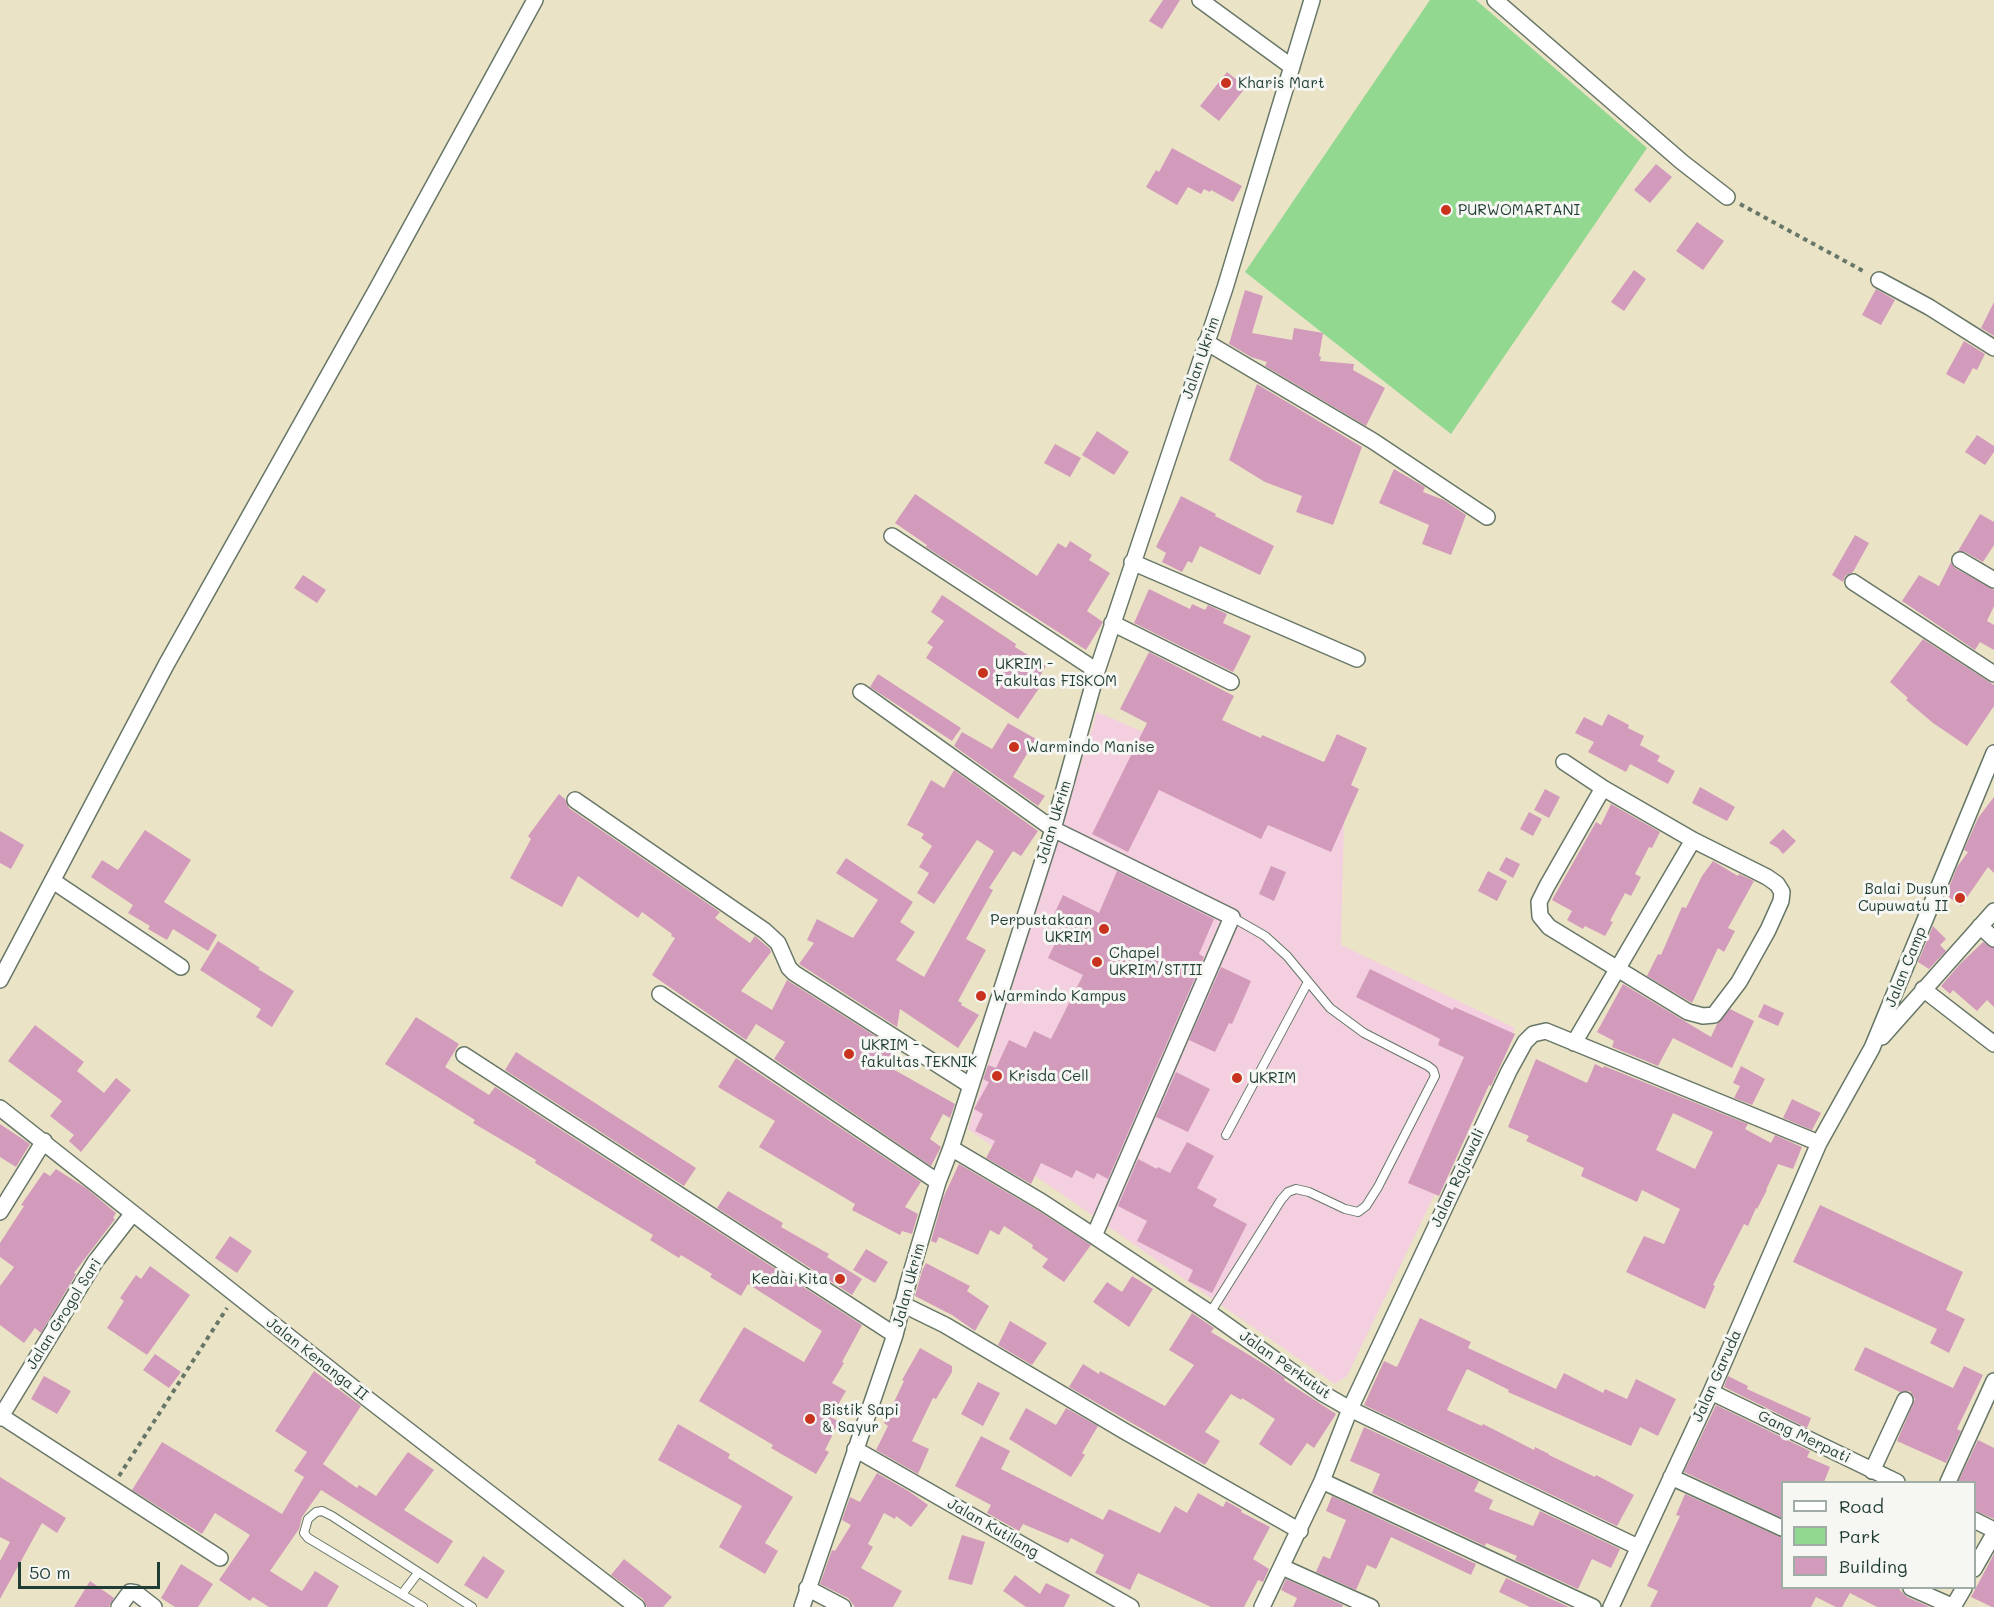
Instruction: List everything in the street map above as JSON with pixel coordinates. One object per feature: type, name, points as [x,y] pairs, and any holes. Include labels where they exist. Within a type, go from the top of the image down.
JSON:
[{"type":"street","points":[[0,980],[166,665],[378,287],[535,0]]},
{"type":"street","points":[[1200,0],[1292,67]]},
{"type":"street","name":"Jalan Ukrim","points":[[802,1607],[895,1335],[938,1182],[951,1148],[1053,829],[1096,671],[1206,342],[1312,0]]},
{"type":"street","points":[[1495,0],[1682,162],[1726,197]]},
{"type":"street","points":[[1879,280],[1929,307],[1994,348]]},
{"type":"street","points":[[1206,342],[1373,441],[1487,517]]},
{"type":"street","points":[[892,536],[1096,671]]},
{"type":"street","points":[[1960,560],[1994,580]]},
{"type":"street","points":[[1132,562],[1357,659]]},
{"type":"street","points":[[1853,582],[1994,674]]},
{"type":"street","points":[[1112,623],[1231,682]]},
{"type":"street","points":[[861,692],[1053,829],[1232,917],[1094,1236]]},
{"type":"street","name":"Jalan Camp","points":[[1819,1143],[1872,1048],[1994,753]]},
{"type":"street","points":[[1564,762],[1603,788],[1693,840],[1767,877],[1777,884],[1782,892],[1781,901],[1768,930],[1738,982],[1714,1015],[1702,1016],[1688,1012],[1549,927],[1540,916],[1539,902],[1603,788]]},
{"type":"street","points":[[575,800],[765,931],[778,943],[789,968],[794,973],[971,1086]]},
{"type":"street","points":[[1574,1043],[1693,840]]},
{"type":"street","points":[[53,881],[181,967]]},
{"type":"street","points":[[1872,1048],[1994,911]]},
{"type":"street","points":[[1980,926],[1994,939]]},
{"type":"street","points":[[1923,989],[1994,1044]]},
{"type":"street","points":[[660,994],[938,1182]]},
{"type":"street","name":"Jalan Rajawali","points":[[1262,1607],[1300,1531],[1350,1410],[1509,1071],[1525,1042],[1533,1034],[1546,1031],[1819,1143]]},
{"type":"street","points":[[464,1055],[895,1335]]},
{"type":"street","name":"Jalan Kenanga II","points":[[0,1108],[637,1607]]},
{"type":"street","points":[[0,1212],[44,1141]]},
{"type":"street","name":"Jalan Garuda","points":[[1611,1607],[1711,1392],[1819,1143]]},
{"type":"street","name":"Jalan Perkutut","points":[[951,1148],[1094,1236],[1350,1410],[1638,1547]]},
{"type":"street","name":"Jalan Grogol Sari","points":[[1,1417],[94,1262],[133,1214]]},
{"type":"street","points":[[902,1304],[945,1325],[1300,1531]]},
{"type":"street","points":[[1948,1481],[1994,1381]]},
{"type":"street","name":"Gang Merpati","points":[[1711,1392],[1895,1481]]},
{"type":"street","points":[[1872,1471],[1905,1400]]},
{"type":"street","points":[[1,1417],[220,1558]]},
{"type":"street","name":"Jalan Kutilang","points":[[855,1449],[1131,1607]]},
{"type":"street","points":[[1671,1477],[1781,1528]]},
{"type":"street","points":[[1322,1481],[1593,1607]]},
{"type":"street","points":[[1976,1521],[1994,1532],[1976,1565]]},
{"type":"street","points":[[1282,1567],[1371,1607]]},
{"type":"street","points":[[807,1588],[843,1607]]},
{"type":"street","points":[[1915,1589],[1953,1607],[1963,1589]]},
{"type":"street","points":[[120,1607],[130,1592],[136,1593],[154,1607]]},
{"type":"lane","points":[[1210,1313],[1288,1192],[1296,1190],[1309,1192],[1345,1209],[1358,1212],[1366,1206],[1435,1076],[1433,1070],[1428,1066],[1364,1033],[1330,1008],[1287,956],[1265,936],[1232,917]]},
{"type":"lane","points":[[1226,1135],[1308,982]]},
{"type":"lane","points":[[423,1607],[308,1538],[304,1533],[308,1519],[316,1512],[322,1511],[472,1607]]},
{"type":"lane","points":[[402,1594],[418,1573]]},
{"type":"path","points":[[1726,197],[1879,280]]},
{"type":"path","points":[[112,1487],[236,1295]]},
{"type":"shaded area","name":"UKRIM","points":[[1097,712],[1344,818],[1341,945],[1515,1028],[1347,1376],[1335,1384],[968,1129]]},
{"type":"green space","name":"PURWOMARTANI","points":[[1430,0],[1476,0],[1647,148],[1451,434],[1245,272]]},
{"type":"building","points":[[1163,0],[1180,0],[1162,29],[1149,21]]},
{"type":"building","points":[[1227,72],[1246,87],[1219,121],[1200,106]]},
{"type":"building","points":[[1172,148],[1242,186],[1233,202],[1211,190],[1210,192],[1204,189],[1201,194],[1188,187],[1177,205],[1146,187],[1156,170],[1159,172]]},
{"type":"building","points":[[1656,164],[1672,177],[1650,203],[1634,190]]},
{"type":"building","points":[[1697,222],[1724,241],[1703,270],[1676,251]]},
{"type":"building","points":[[1634,270],[1646,279],[1624,311],[1611,302]]},
{"type":"building","points":[[1876,289],[1895,300],[1881,325],[1862,315]]},
{"type":"building","points":[[1245,290],[1263,296],[1252,333],[1292,340],[1294,328],[1323,333],[1320,361],[1354,364],[1353,370],[1385,388],[1366,426],[1265,366],[1267,362],[1251,357],[1229,344]]},
{"type":"building","points":[[1994,302],[1994,336],[1981,328]]},
{"type":"building","points":[[1964,341],[1985,354],[1977,370],[1973,368],[1964,384],[1946,374]]},
{"type":"building","points":[[1257,384],[1362,447],[1333,525],[1296,512],[1302,496],[1265,482],[1229,460]]},
{"type":"building","points":[[1097,431],[1129,452],[1114,475],[1082,455]]},
{"type":"building","points":[[1977,435],[1994,446],[1994,452],[1985,465],[1965,452]]},
{"type":"building","points":[[1055,444],[1081,458],[1070,477],[1044,463]]},
{"type":"building","points":[[1394,469],[1425,487],[1423,492],[1444,500],[1466,515],[1451,555],[1422,544],[1429,525],[1379,503]]},
{"type":"building","points":[[915,494],[1037,576],[1058,543],[1066,548],[1070,541],[1092,555],[1089,560],[1110,573],[1087,611],[1103,622],[1086,650],[926,547],[927,545],[895,523]]},
{"type":"building","points":[[1181,496],[1274,546],[1260,575],[1200,546],[1192,563],[1188,561],[1182,572],[1162,562],[1166,553],[1156,547]]},
{"type":"building","points":[[1980,514],[1994,522],[1994,545],[1983,562],[1965,552],[1958,551]]},
{"type":"building","points":[[1855,535],[1869,543],[1853,572],[1845,576],[1843,582],[1832,575]]},
{"type":"building","points":[[1951,562],[1955,568],[1994,590],[1994,606],[1987,621],[1994,625],[1994,650],[1980,642],[1975,650],[1902,601],[1919,575],[1939,586]]},
{"type":"building","points":[[303,575],[326,590],[317,603],[294,588]]},
{"type":"building","points":[[1149,589],[1190,609],[1192,604],[1205,610],[1208,605],[1227,614],[1223,623],[1251,636],[1233,672],[1134,623]]},
{"type":"building","name":"UKRIM - Fakultas FISKOM","points":[[942,595],[1046,666],[1035,684],[1040,687],[1018,719],[926,658],[933,647],[927,643],[944,621],[931,612]]},
{"type":"building","points":[[1923,639],[1994,685],[1994,706],[1967,746],[1933,723],[1906,700],[1908,698],[1890,682]]},
{"type":"building","points":[[1149,652],[1234,696],[1222,720],[1261,738],[1262,735],[1324,762],[1337,734],[1367,748],[1351,785],[1359,789],[1331,852],[1268,825],[1261,839],[1159,790],[1128,852],[1092,834],[1147,723],[1120,709]]},
{"type":"building","points":[[878,674],[961,728],[952,741],[870,687]]},
{"type":"building","points":[[1608,714],[1644,736],[1640,745],[1660,756],[1657,761],[1675,771],[1668,784],[1630,764],[1626,772],[1588,752],[1594,742],[1575,733],[1584,717],[1602,726]]},
{"type":"building","points":[[1008,723],[1036,739],[1013,777],[1045,796],[1038,806],[954,746],[962,732],[992,749]]},
{"type":"building","points":[[954,770],[1038,831],[1021,856],[1013,851],[989,888],[993,890],[966,939],[986,950],[958,1001],[979,1015],[958,1048],[900,1009],[897,1027],[799,964],[814,943],[807,940],[817,919],[853,938],[878,900],[836,873],[846,858],[913,902],[900,922],[915,932],[896,960],[924,977],[994,851],[977,840],[934,904],[917,893],[929,873],[919,867],[932,846],[921,838],[924,834],[907,825],[931,780],[944,788]]},
{"type":"building","points":[[1700,787],[1735,807],[1727,821],[1692,803]]},
{"type":"building","points":[[1545,789],[1560,797],[1549,818],[1534,810]]},
{"type":"building","points":[[559,794],[565,799],[569,808],[720,912],[715,918],[750,943],[755,936],[770,949],[771,952],[741,991],[772,1010],[787,980],[894,1048],[891,1068],[955,1104],[950,1118],[943,1114],[930,1139],[941,1147],[931,1166],[774,1059],[785,1042],[756,1024],[746,1040],[652,975],[675,938],[642,912],[638,918],[578,876],[562,907],[510,878],[531,839],[528,836]]},
{"type":"building","points":[[1994,797],[1994,873],[1988,867],[1961,906],[1946,895],[1957,867],[1968,852],[1964,850],[1978,818]]},
{"type":"building","points":[[1611,804],[1660,832],[1635,874],[1641,877],[1631,896],[1625,893],[1605,936],[1585,926],[1583,929],[1567,920],[1572,911],[1552,900],[1596,822],[1601,825]]},
{"type":"building","points":[[1529,812],[1542,819],[1533,836],[1520,829]]},
{"type":"building","points":[[1783,829],[1796,841],[1783,854],[1769,843]]},
{"type":"building","points":[[145,830],[191,860],[164,902],[217,935],[208,951],[173,929],[167,940],[148,929],[150,926],[128,913],[133,905],[91,877],[102,860],[118,870]]},
{"type":"building","points":[[0,831],[24,845],[11,869],[0,863]]},
{"type":"building","points":[[1506,857],[1520,864],[1513,878],[1499,870]]},
{"type":"building","points":[[1713,861],[1738,876],[1739,874],[1754,881],[1728,928],[1735,931],[1724,952],[1718,948],[1692,1003],[1647,976],[1658,954],[1661,955],[1682,907],[1686,908],[1702,876]]},
{"type":"building","points":[[1271,866],[1286,872],[1274,901],[1259,894]]},
{"type":"building","points":[[1117,871],[1214,919],[1199,954],[1204,957],[1108,1179],[1097,1173],[1094,1179],[1076,1170],[1072,1178],[1041,1163],[1031,1184],[986,1158],[995,1141],[975,1131],[983,1114],[974,1109],[989,1082],[983,1079],[988,1065],[996,1068],[1009,1040],[1026,1048],[1034,1031],[1051,1039],[1083,975],[1048,958],[1064,925],[1052,919],[1063,895],[1099,913]]},
{"type":"building","points":[[1488,871],[1507,881],[1497,901],[1478,891]]},
{"type":"building","points":[[1933,926],[1946,939],[1940,945],[1946,951],[1929,969],[1918,962]]},
{"type":"building","points":[[218,941],[294,991],[272,1027],[256,1017],[261,1009],[200,970]]},
{"type":"building","points":[[1983,942],[1994,948],[1994,1007],[1987,1000],[1977,1011],[1953,990],[1950,994],[1941,986]]},
{"type":"building","points":[[1221,967],[1251,981],[1232,1024],[1229,1023],[1215,1052],[1189,1040]]},
{"type":"building","points":[[1370,969],[1453,1010],[1454,1007],[1515,1034],[1491,1086],[1489,1085],[1439,1196],[1408,1183],[1464,1057],[1438,1045],[1440,1039],[1356,997]]},
{"type":"building","points":[[1623,984],[1711,1037],[1717,1024],[1730,1009],[1754,1021],[1732,1068],[1673,1038],[1658,1066],[1612,1047],[1614,1041],[1597,1032]]},
{"type":"building","points":[[1764,1004],[1784,1013],[1778,1026],[1758,1017]]},
{"type":"building","points":[[416,1017],[459,1044],[445,1067],[489,1095],[495,1087],[862,1325],[832,1383],[846,1391],[831,1417],[839,1422],[825,1450],[829,1452],[816,1474],[771,1448],[773,1445],[699,1401],[744,1327],[804,1362],[822,1331],[748,1284],[741,1296],[710,1277],[712,1274],[681,1255],[679,1258],[650,1240],[653,1235],[535,1163],[536,1160],[473,1123],[475,1120],[385,1064]]},
{"type":"building","points":[[35,1025],[84,1062],[77,1071],[104,1093],[116,1078],[131,1090],[81,1152],[69,1141],[74,1135],[50,1116],[62,1101],[8,1061]]},
{"type":"building","points":[[516,1052],[696,1168],[684,1186],[505,1070]]},
{"type":"building","points":[[736,1058],[921,1182],[905,1207],[918,1214],[912,1234],[902,1231],[900,1235],[852,1210],[855,1204],[759,1147],[775,1121],[718,1087]]},
{"type":"building","points":[[1536,1059],[1587,1083],[1595,1064],[1603,1068],[1604,1066],[1748,1124],[1745,1129],[1771,1143],[1775,1135],[1802,1147],[1793,1169],[1778,1164],[1748,1226],[1744,1224],[1713,1285],[1715,1286],[1705,1309],[1626,1272],[1644,1236],[1664,1244],[1680,1209],[1642,1190],[1637,1202],[1581,1176],[1584,1168],[1526,1141],[1529,1136],[1508,1127]],"holes":[[[1673,1113],[1713,1132],[1695,1169],[1656,1150]]]},
{"type":"building","points":[[1741,1066],[1765,1079],[1752,1105],[1734,1098],[1740,1086],[1733,1083]]},
{"type":"building","points":[[1176,1072],[1210,1089],[1188,1132],[1156,1117]]},
{"type":"building","points":[[1792,1099],[1821,1113],[1812,1130],[1783,1118]]},
{"type":"building","points":[[0,1124],[30,1144],[16,1167],[0,1157]]},
{"type":"building","points":[[1187,1142],[1214,1156],[1197,1188],[1217,1199],[1213,1206],[1247,1224],[1212,1293],[1188,1281],[1193,1270],[1137,1241],[1147,1221],[1118,1206],[1138,1159],[1170,1173]]},
{"type":"building","points":[[959,1164],[1091,1245],[1064,1282],[1042,1267],[1048,1259],[1032,1248],[1033,1245],[1004,1226],[999,1235],[990,1230],[978,1255],[939,1237],[936,1243],[931,1241],[943,1198]]},
{"type":"building","points":[[56,1169],[86,1188],[116,1213],[113,1218],[115,1219],[74,1273],[76,1274],[41,1333],[35,1328],[24,1343],[0,1325],[0,1286],[14,1267],[0,1257],[0,1243],[24,1206],[21,1205],[44,1172],[50,1176]]},
{"type":"building","points":[[728,1191],[783,1223],[781,1227],[829,1254],[827,1257],[862,1279],[852,1295],[717,1208]]},
{"type":"building","points":[[1820,1205],[1963,1272],[1946,1310],[1965,1319],[1949,1353],[1930,1343],[1937,1329],[1793,1262]]},
{"type":"building","points":[[230,1236],[252,1251],[237,1273],[215,1258]]},
{"type":"building","points":[[866,1249],[888,1262],[875,1283],[853,1270]]},
{"type":"building","points":[[926,1263],[970,1286],[967,1291],[989,1306],[975,1331],[952,1315],[915,1296]]},
{"type":"building","points":[[150,1266],[190,1295],[147,1355],[107,1328],[124,1301],[120,1298],[136,1275],[141,1279]]},
{"type":"building","points":[[1132,1276],[1153,1289],[1129,1327],[1093,1302],[1107,1282],[1122,1292]]},
{"type":"building","points":[[1192,1313],[1214,1328],[1211,1332],[1264,1364],[1336,1414],[1314,1448],[1307,1443],[1291,1466],[1259,1444],[1275,1419],[1242,1398],[1241,1400],[1231,1394],[1205,1432],[1220,1441],[1205,1465],[1069,1387],[1083,1364],[1165,1406],[1194,1365],[1169,1350]]},
{"type":"building","points":[[1420,1318],[1471,1342],[1468,1348],[1556,1389],[1564,1373],[1603,1393],[1605,1389],[1627,1399],[1636,1379],[1676,1399],[1658,1436],[1640,1427],[1631,1446],[1508,1392],[1509,1390],[1467,1369],[1447,1410],[1482,1426],[1483,1424],[1534,1450],[1535,1447],[1634,1495],[1617,1526],[1364,1405],[1384,1361],[1397,1367]]},
{"type":"building","points":[[1010,1321],[1047,1343],[1032,1365],[998,1345]]},
{"type":"building","points":[[1865,1347],[1953,1388],[1964,1366],[1983,1375],[1957,1429],[1961,1431],[1946,1463],[1897,1441],[1915,1399],[1910,1391],[1900,1392],[1854,1370]]},
{"type":"building","points":[[920,1348],[952,1366],[952,1372],[936,1399],[933,1398],[912,1441],[929,1449],[918,1474],[876,1450],[888,1426],[884,1423],[904,1381],[902,1380]]},
{"type":"building","points":[[155,1354],[181,1372],[169,1388],[143,1370]]},
{"type":"building","points":[[314,1371],[361,1406],[323,1464],[357,1488],[359,1485],[376,1496],[408,1452],[434,1470],[404,1510],[453,1541],[438,1564],[321,1490],[302,1517],[299,1529],[270,1571],[302,1591],[315,1571],[339,1586],[327,1607],[269,1607],[253,1597],[250,1601],[219,1580],[250,1535],[215,1513],[202,1534],[132,1490],[162,1442],[282,1514],[304,1477],[294,1471],[307,1452],[275,1431]]},
{"type":"building","points":[[44,1376],[71,1391],[57,1414],[31,1399]]},
{"type":"building","points":[[1728,1376],[1748,1386],[1747,1389],[1811,1418],[1807,1428],[1724,1387]]},
{"type":"building","points":[[978,1382],[1000,1393],[983,1426],[961,1414]]},
{"type":"building","points":[[1716,1405],[1810,1451],[1807,1457],[1830,1467],[1824,1481],[1781,1481],[1781,1518],[1684,1472]]},
{"type":"building","points":[[1026,1408],[1056,1425],[1066,1408],[1098,1426],[1082,1453],[1085,1455],[1071,1477],[1009,1439]]},
{"type":"building","points":[[678,1424],[730,1454],[728,1458],[793,1497],[765,1543],[778,1551],[765,1574],[719,1547],[742,1506],[658,1460]]},
{"type":"building","points":[[1364,1427],[1479,1481],[1474,1491],[1493,1500],[1489,1509],[1533,1526],[1540,1511],[1620,1549],[1611,1568],[1592,1559],[1578,1589],[1515,1560],[1517,1556],[1486,1543],[1485,1546],[1372,1493],[1380,1474],[1350,1461]]},
{"type":"building","points":[[981,1436],[1010,1451],[1001,1469],[1103,1520],[1109,1509],[1160,1533],[1175,1506],[1187,1513],[1198,1493],[1223,1507],[1226,1501],[1242,1510],[1241,1512],[1270,1527],[1253,1559],[1269,1569],[1263,1582],[1258,1580],[1244,1607],[1211,1607],[1138,1573],[1130,1590],[1095,1573],[1104,1555],[1071,1538],[1068,1543],[1023,1524],[1019,1531],[987,1513],[991,1505],[955,1486]]},
{"type":"building","points":[[1978,1440],[1994,1448],[1994,1519],[1976,1511],[1976,1481],[1958,1481]]},
{"type":"building","points":[[877,1473],[928,1505],[911,1527],[896,1516],[895,1519],[884,1513],[868,1544],[873,1547],[861,1568],[902,1591],[893,1607],[855,1607],[848,1598],[820,1584],[832,1550],[835,1551],[851,1525],[842,1520],[850,1497],[860,1502]]},
{"type":"building","points":[[0,1477],[66,1518],[57,1533],[42,1523],[0,1599],[0,1561],[10,1542],[0,1537]]},
{"type":"building","points":[[1685,1494],[1781,1538],[1781,1589],[1899,1589],[1907,1597],[1930,1607],[1877,1607],[1850,1593],[1842,1607],[1836,1607],[1816,1597],[1811,1607],[1650,1607],[1658,1591],[1647,1586],[1680,1516],[1676,1515]]},
{"type":"building","points":[[1332,1496],[1476,1564],[1471,1575],[1391,1537],[1376,1569],[1367,1565],[1356,1590],[1316,1572],[1323,1556],[1330,1559],[1346,1520],[1326,1511]]},
{"type":"building","points":[[962,1535],[985,1542],[972,1585],[948,1579]]},
{"type":"building","points":[[1994,1554],[1994,1607],[1971,1597]]},
{"type":"building","points":[[483,1556],[505,1571],[487,1599],[464,1585]]},
{"type":"building","points":[[624,1559],[672,1597],[663,1607],[647,1607],[643,1599],[611,1575]]},
{"type":"building","points":[[181,1564],[213,1584],[198,1607],[175,1607],[161,1598]]},
{"type":"building","points":[[1015,1575],[1040,1594],[1046,1583],[1070,1595],[1064,1607],[1026,1607],[1003,1591]]},
{"type":"building","points":[[1506,1578],[1569,1607],[1530,1607],[1499,1592]]},
{"type":"building","points":[[1286,1579],[1343,1605],[1342,1607],[1293,1607],[1297,1598],[1281,1590]]},
{"type":"building","points":[[90,1581],[114,1598],[109,1607],[74,1607]]},
{"type":"place","name":"Kharis Mart","points":[[1226,83]]},
{"type":"place","name":"PURWOMARTANI","points":[[1446,210]]},
{"type":"place","name":"UKRIM - Fakultas FISKOM","points":[[983,673]]},
{"type":"place","name":"Warmindo Manise","points":[[1014,747]]},
{"type":"place","name":"Balai Dusun Cupuwatu II","points":[[1960,898]]},
{"type":"place","name":"Perpustakaan UKRIM","points":[[1104,929]]},
{"type":"place","name":"Chapel UKRIM/STTII","points":[[1097,962]]},
{"type":"place","name":"Warmindo Kampus","points":[[981,996]]},
{"type":"place","name":"UKRIM - fakultas TEKNIK","points":[[849,1054]]},
{"type":"place","name":"Krisda Cell","points":[[997,1076]]},
{"type":"place","name":"UKRIM","points":[[1237,1078]]},
{"type":"place","name":"Kedai Kita","points":[[840,1279]]},
{"type":"place","name":"Bistik Sapi & Sayur","points":[[810,1419]]}]
